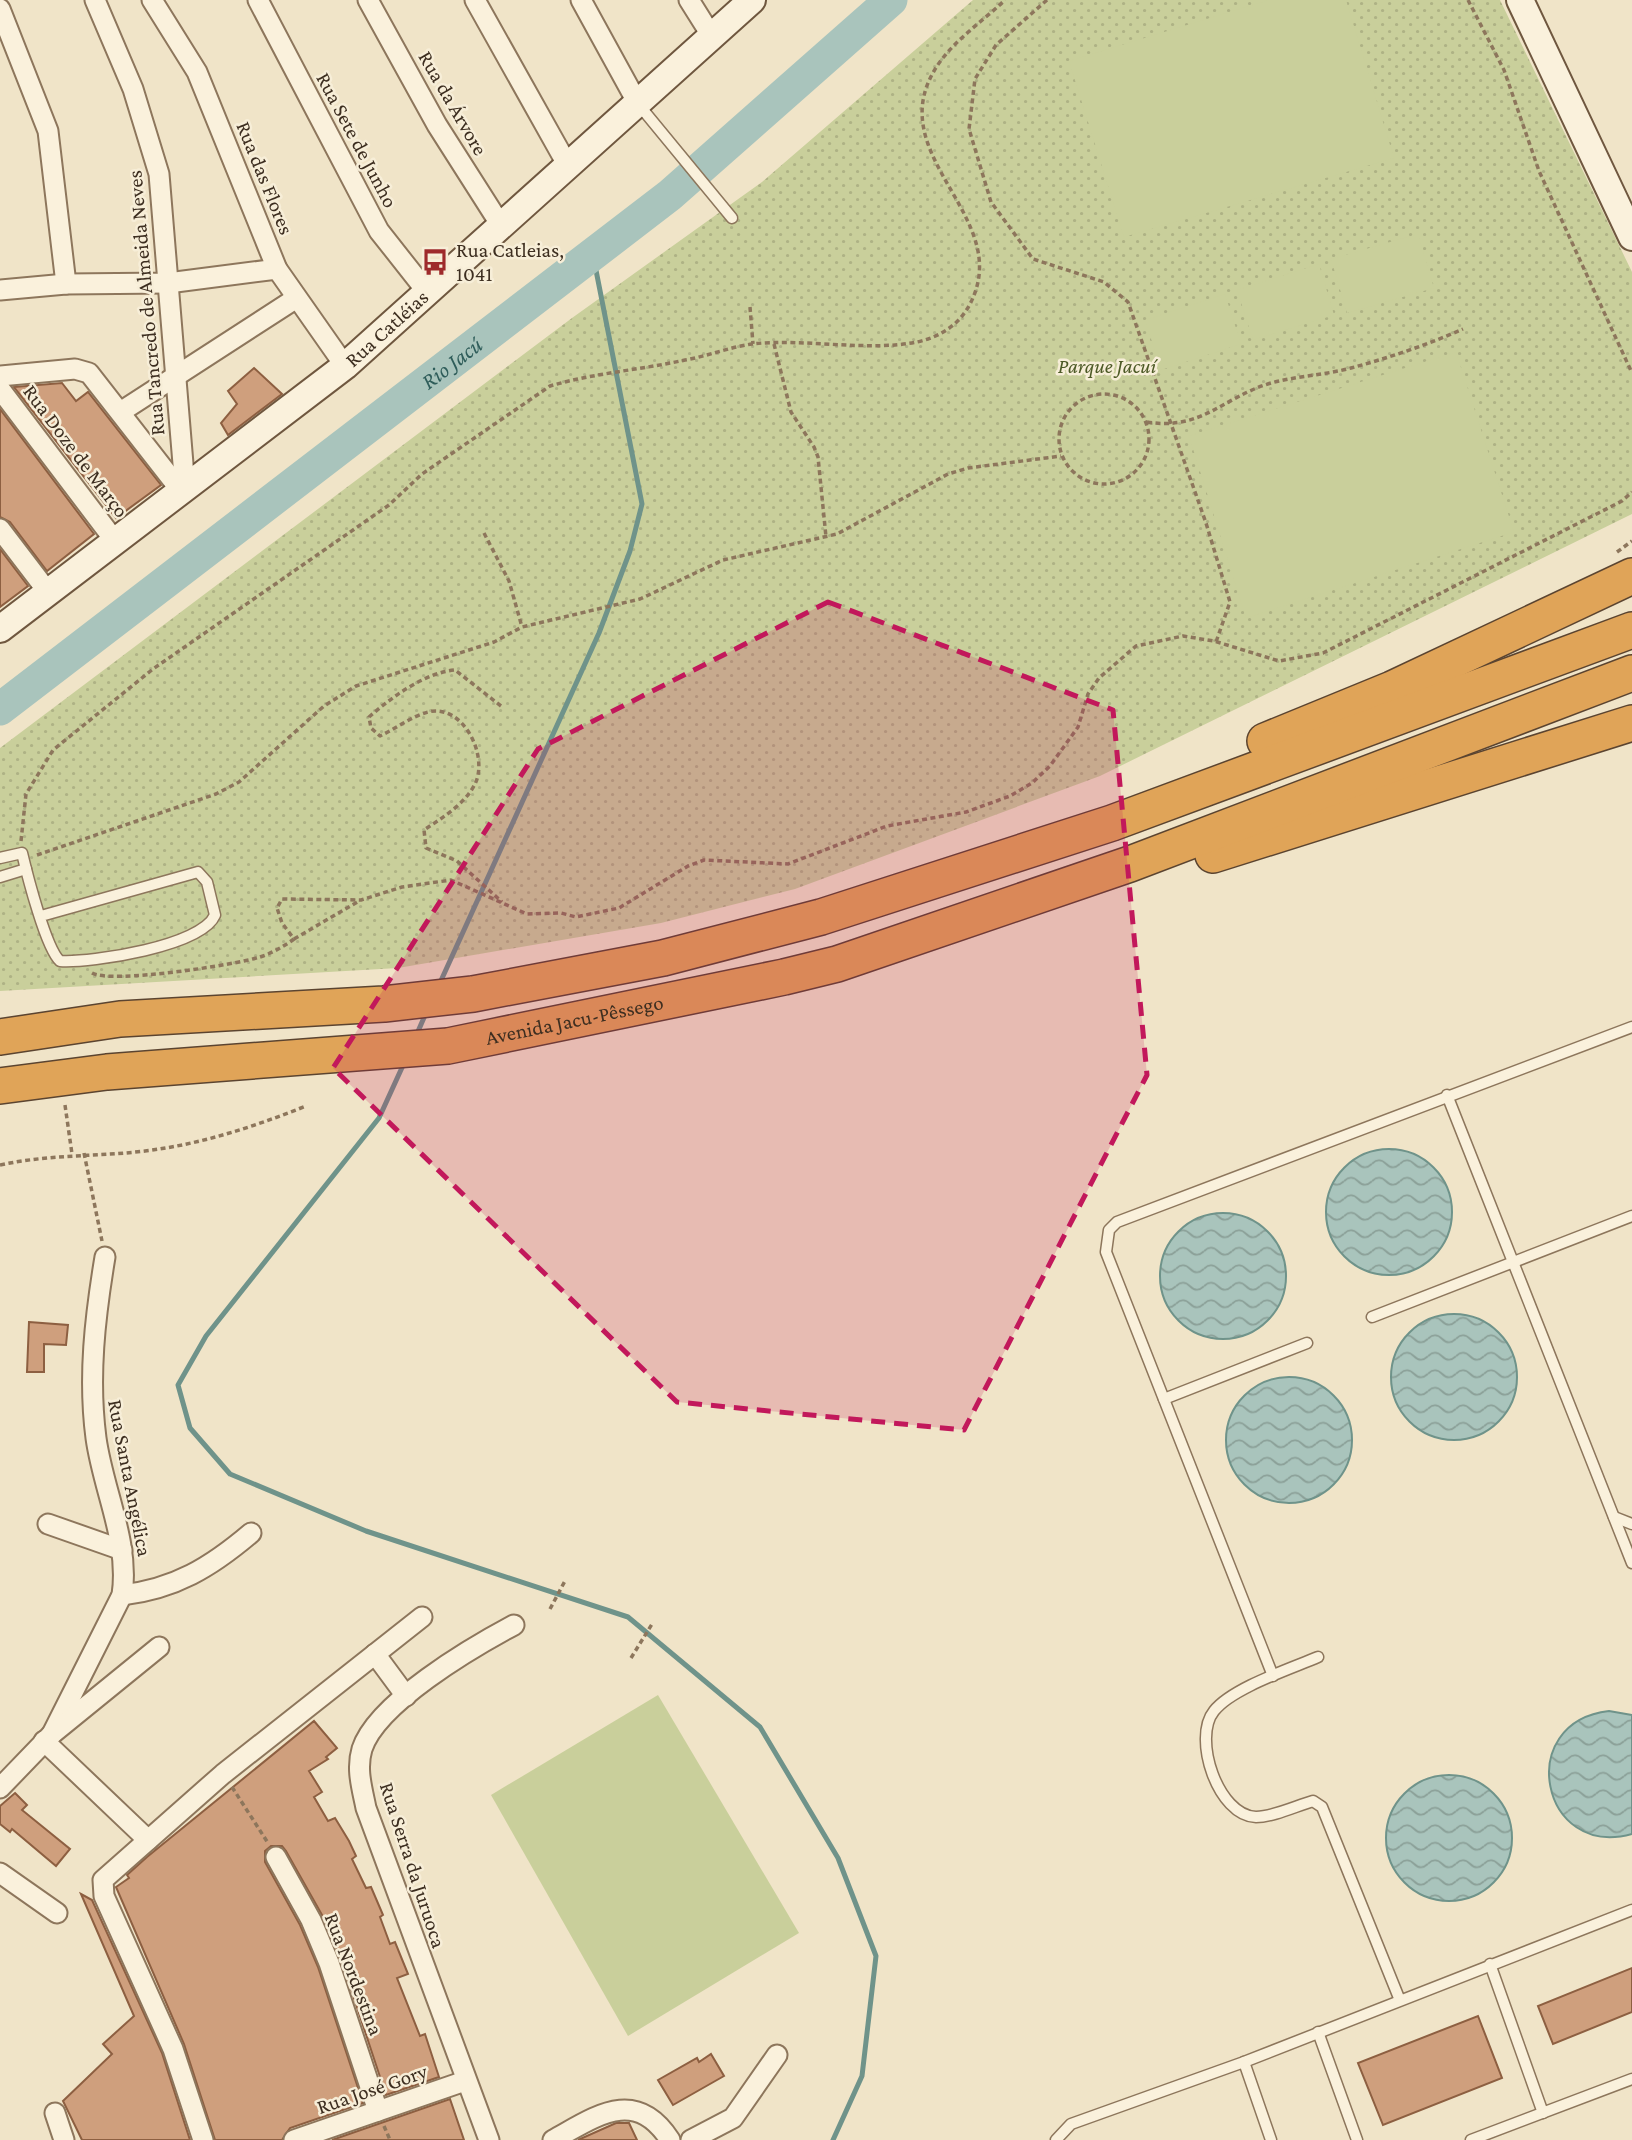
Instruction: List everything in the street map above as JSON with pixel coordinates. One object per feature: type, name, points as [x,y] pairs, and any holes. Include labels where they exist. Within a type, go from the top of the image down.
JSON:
[{"type":"highway","points":[[1112,822],[1150,787],[1392,689],[1632,576]]},
{"type":"highway","points":[[0,1017],[120,1018],[384,1004],[473,994],[663,958],[821,917],[1112,822],[1632,630]]},
{"type":"highway","name":"Avenida Jacu-Pêssego","points":[[0,1086],[107,1072],[448,1046],[665,1003],[837,964],[1130,864],[1632,673]]},
{"type":"highway","points":[[1130,864],[1169,867],[1232,850],[1632,723]]},
{"type":"highway","points":[[0,1037],[120,1018]]},
{"type":"highway","points":[[0,1110],[107,1072]]},
{"type":"street","name":"Rua Tancredo de Almeida Neves","points":[[95,0],[133,89],[154,152],[168,283],[183,490]]},
{"type":"street","name":"Rua das Flores","points":[[152,0],[197,72],[277,269],[295,299],[345,366]]},
{"type":"street","name":"Rua Sete de Junho","points":[[258,0],[379,231],[428,293]]},
{"type":"street","name":"Rua da Árvore","points":[[368,0],[437,125],[502,227]]},
{"type":"street","points":[[475,0],[568,166]]},
{"type":"street","points":[[581,0],[637,102]]},
{"type":"street","points":[[690,0],[711,35]]},
{"type":"street","name":"Rua Catléias","points":[[0,629],[345,366],[752,0]]},
{"type":"street","points":[[1520,0],[1632,237]]},
{"type":"street","points":[[0,9],[48,131],[66,284]]},
{"type":"street","points":[[0,290],[66,284],[168,283],[277,269]]},
{"type":"street","points":[[122,411],[295,299]]},
{"type":"street","points":[[0,376],[85,370],[122,411],[183,490]]},
{"type":"street","name":"Rua Doze de Março","points":[[0,389],[115,541]]},
{"type":"street","points":[[0,529],[48,592]]},
{"type":"street","name":"Rua Santa Angélica","points":[[48,1737],[122,1595],[125,1577],[122,1550],[102,1472],[91,1388],[105,1257]]},
{"type":"street","points":[[48,1524],[122,1550]]},
{"type":"street","points":[[122,1595],[148,1592],[188,1579],[224,1556],[251,1533]]},
{"type":"street","points":[[203,2140],[173,2049],[102,1888],[108,1875],[223,1774],[422,1617]]},
{"type":"street","name":"Rua Serra da Juruoca","points":[[489,2140],[366,1808],[359,1770],[362,1751],[371,1730],[406,1696],[473,1647],[514,1625]]},
{"type":"street","points":[[0,1788],[48,1737],[159,1647]]},
{"type":"street","points":[[375,1654],[406,1696]]},
{"type":"street","points":[[48,1737],[148,1840]]},
{"type":"street","name":"Rua Nordestina","points":[[276,1857],[311,1920],[329,1963],[378,2111]]},
{"type":"street","points":[[0,1873],[57,1913]]},
{"type":"street","points":[[691,2140],[733,2118],[777,2054]]},
{"type":"street","name":"Rua José Gory","points":[[294,2140],[465,2081]]},
{"type":"street","points":[[553,2140],[607,2110],[624,2108],[651,2119],[670,2140]]},
{"type":"street","points":[[55,2113],[64,2140]]},
{"type":"lane","points":[[637,102],[730,216]]},
{"type":"lane","points":[[0,858],[24,860]]},
{"type":"lane","points":[[0,877],[24,860]]},
{"type":"lane","points":[[24,860],[41,916],[57,960],[74,961],[140,951],[179,940],[204,928],[215,915],[203,874],[194,872],[41,916]]},
{"type":"lane","points":[[1273,1676],[1106,1252],[1109,1230],[1117,1222],[1632,1027]]},
{"type":"lane","points":[[1447,1095],[1632,1563]]},
{"type":"lane","points":[[1372,1317],[1632,1216]]},
{"type":"lane","points":[[1164,1399],[1307,1343]]},
{"type":"lane","points":[[1614,1517],[1632,1524]]},
{"type":"lane","points":[[1318,1657],[1232,1697],[1214,1712],[1208,1725],[1207,1740],[1216,1784],[1238,1812],[1255,1817],[1313,1801],[1320,1804],[1399,1998]]},
{"type":"lane","points":[[1056,2140],[1071,2124],[1244,2062],[1399,1998],[1632,1910]]},
{"type":"lane","points":[[1490,1964],[1544,2113]]},
{"type":"lane","points":[[1318,2032],[1357,2140]]},
{"type":"lane","points":[[1244,2062],[1271,2140]]},
{"type":"lane","points":[[1471,2140],[1632,2079]]},
{"type":"path","points":[[1005,0],[943,57],[932,73],[921,122],[932,157],[954,191],[974,237],[978,260],[971,302],[948,331],[914,343],[753,344],[688,360],[550,386],[433,466],[389,505],[153,669],[53,750],[26,794],[22,809],[24,860],[216,794],[239,782],[324,706],[356,687],[494,642],[522,627],[640,599],[723,560],[826,537],[862,522],[948,474],[968,468],[1061,456]]},
{"type":"path","points":[[1048,0],[996,46],[975,79],[969,129],[991,202],[1033,259],[1104,282],[1128,302],[1169,425],[1206,523],[1230,602],[1216,642]]},
{"type":"path","points":[[1468,0],[1504,70],[1539,171],[1632,373]]},
{"type":"path","points":[[750,307],[753,344]]},
{"type":"path","points":[[1147,422],[1169,425],[1207,416],[1241,392],[1275,382],[1352,368],[1432,343],[1463,329]]},
{"type":"path","points":[[774,344],[791,412],[818,457],[826,537]]},
{"type":"path","points":[[1101,392],[1128,400],[1147,422],[1149,450],[1133,474],[1107,485],[1079,478],[1061,456],[1059,427],[1074,403],[1101,392]]},
{"type":"path","points":[[74,961],[96,976],[223,966],[259,957],[361,900],[402,887],[451,880],[527,914],[561,913],[576,917],[632,903],[688,866],[704,860],[788,864],[887,826],[992,805],[1032,783],[1050,766],[1077,727],[1088,694],[1115,660],[1136,646],[1154,640],[1183,636],[1216,642],[1279,661],[1323,653],[1622,501],[1632,492]]},
{"type":"path","points":[[485,533],[509,581],[522,627]]},
{"type":"path","points":[[501,706],[455,670],[443,671],[417,684],[369,717],[371,727],[380,736],[430,712],[451,715],[468,728],[479,762],[476,783],[451,811],[424,830],[426,848],[457,860],[506,906]]},
{"type":"path","points":[[294,939],[280,915],[278,908],[282,900],[361,900]]},
{"type":"path","points":[[62,1088],[72,1154]]},
{"type":"path","points":[[0,1165],[72,1154],[142,1152],[210,1141],[306,1106]]},
{"type":"path","points":[[84,1153],[105,1257]]},
{"type":"path","points":[[550,1609],[566,1579]]},
{"type":"path","points":[[631,1658],[653,1624]]},
{"type":"path","points":[[223,1774],[276,1857]]},
{"type":"highlighted area","points":[[828,602],[1113,710],[1147,1075],[964,1430],[677,1402],[333,1068],[538,749]]},
{"type":"green space","name":"Parque Jacuí","points":[[973,0],[1500,0],[1632,272],[1632,514],[1100,776],[795,889],[661,923],[398,968],[0,991],[0,748],[572,318],[762,182]]},
{"type":"green space","points":[[1269,0],[1346,0],[1394,158],[1124,237],[1069,61]]},
{"type":"green space","points":[[1418,234],[1434,288],[1347,313],[1331,259]]},
{"type":"green space","points":[[1319,264],[1334,315],[1253,340],[1237,290]]},
{"type":"green space","points":[[1225,294],[1241,344],[1161,370],[1145,320]]},
{"type":"green space","points":[[1456,352],[1514,532],[1246,618],[1189,436]]},
{"type":"green space","points":[[658,1695],[799,1933],[628,2036],[491,1795]]},
{"type":"water","points":[[1389,1149],[1413,1154],[1434,1167],[1447,1188],[1452,1212],[1447,1236],[1434,1257],[1413,1270],[1389,1275],[1365,1270],[1344,1257],[1331,1236],[1326,1212],[1331,1188],[1344,1167],[1365,1154]]},
{"type":"water","points":[[1223,1213],[1247,1218],[1268,1231],[1281,1252],[1286,1276],[1281,1300],[1268,1321],[1247,1334],[1223,1339],[1199,1334],[1178,1321],[1165,1300],[1160,1276],[1165,1252],[1178,1231],[1199,1218]]},
{"type":"water","points":[[1454,1314],[1478,1319],[1499,1332],[1512,1353],[1517,1377],[1512,1401],[1499,1422],[1478,1435],[1454,1440],[1430,1435],[1409,1422],[1396,1401],[1391,1377],[1396,1353],[1409,1332],[1430,1319]]},
{"type":"water","points":[[1289,1377],[1313,1382],[1334,1395],[1347,1416],[1352,1440],[1347,1464],[1334,1485],[1313,1498],[1289,1503],[1265,1498],[1244,1485],[1231,1464],[1226,1440],[1231,1416],[1244,1395],[1265,1382]]},
{"type":"water","points":[[1609,1711],[1632,1715],[1632,1834],[1601,1837],[1577,1827],[1559,1809],[1550,1786],[1550,1762],[1559,1739],[1579,1721]]},
{"type":"water","points":[[1449,1775],[1473,1780],[1494,1793],[1507,1814],[1512,1838],[1507,1862],[1494,1883],[1473,1896],[1449,1901],[1425,1896],[1404,1883],[1391,1862],[1386,1838],[1391,1814],[1404,1793],[1425,1780]]},
{"type":"building","points":[[254,368],[282,394],[228,435],[221,423],[237,404],[228,391]]},
{"type":"building","points":[[62,383],[76,401],[88,392],[161,485],[116,518],[14,387]]},
{"type":"building","points":[[0,409],[94,534],[47,571],[10,522],[0,517]]},
{"type":"building","points":[[0,549],[28,586],[0,607]]},
{"type":"building","points":[[29,1322],[68,1325],[66,1345],[44,1344],[44,1372],[27,1372]]},
{"type":"building","points":[[314,1721],[337,1748],[326,1757],[328,1759],[309,1771],[322,1792],[314,1797],[328,1821],[335,1818],[356,1856],[352,1859],[366,1888],[371,1887],[383,1915],[380,1917],[390,1944],[395,1942],[408,1974],[397,1978],[420,2036],[425,2034],[439,2077],[386,2095],[341,1959],[322,1915],[286,1851],[282,1846],[271,1846],[265,1851],[265,1862],[300,1925],[318,1967],[363,2103],[290,2128],[282,2140],[215,2140],[184,2044],[116,1887],[129,1878],[127,1875],[147,1857]]},
{"type":"building","points":[[15,1793],[27,1805],[22,1810],[70,1849],[56,1866],[12,1829],[10,1832],[0,1824],[0,1806]]},
{"type":"building","points":[[81,1894],[92,1900],[162,2053],[190,2140],[82,2140],[63,2101],[112,2054],[103,2044],[134,2016]]},
{"type":"building","points":[[1632,1968],[1632,2012],[1553,2044],[1538,2006]]},
{"type":"building","points":[[1478,2016],[1502,2078],[1383,2125],[1358,2063]]},
{"type":"building","points":[[711,2054],[724,2076],[673,2105],[658,2080],[697,2058],[699,2062]]},
{"type":"building","points":[[450,2099],[464,2140],[332,2140]]},
{"type":"building","points":[[616,2123],[629,2123],[637,2140],[578,2140]]},
{"type":"waterway","name":"Rio Jacú","points":[[0,709],[670,195],[891,0]]},
{"type":"waterway","points":[[439,985],[599,633],[630,551],[642,504],[593,255]]},
{"type":"waterway","points":[[416,1036],[426,1013]]},
{"type":"waterway","points":[[405,1061],[379,1118],[206,1336],[178,1385],[190,1428],[230,1474],[366,1531],[628,1617],[760,1727],[838,1858],[876,1956],[862,2076],[833,2140]]},
{"type":"place","name":"Rua Catleias, 1041","points":[[435,262]]}]
